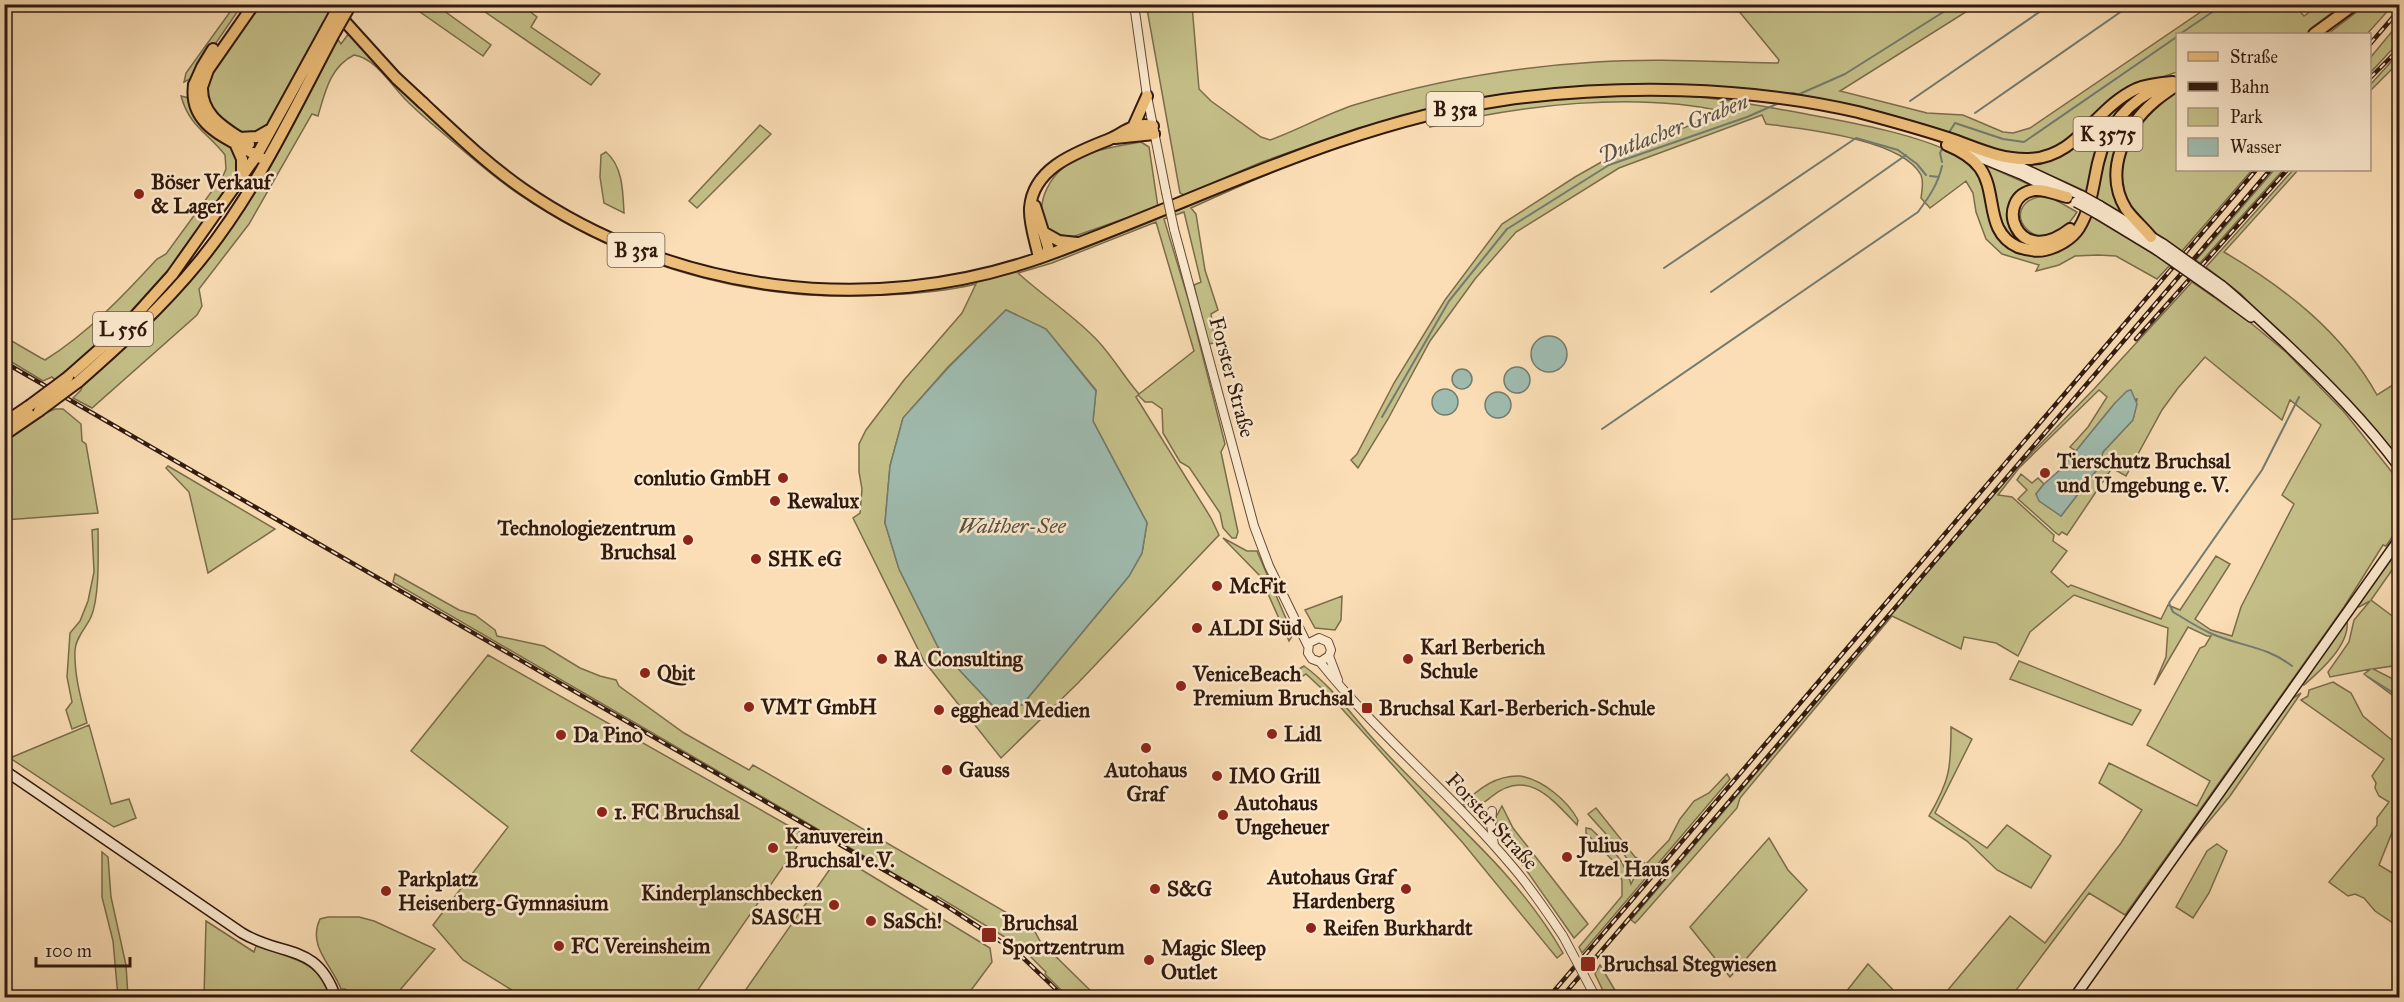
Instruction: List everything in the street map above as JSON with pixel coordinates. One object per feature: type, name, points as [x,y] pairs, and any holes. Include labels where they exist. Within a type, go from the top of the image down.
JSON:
[{"type":"main road","points":[[245,4],[201,67],[198,86],[211,115],[237,140],[263,157]]},
{"type":"main road","points":[[198,86],[254,4]]},
{"type":"main road","name":"L 556","points":[[73,379],[163,287],[241,180],[263,157],[272,129],[332,29],[351,4]]},
{"type":"main road","points":[[2315,33],[2355,4]]},
{"type":"main road","name":"L 556","points":[[4,435],[34,408],[147,319],[198,263],[232,217],[332,29],[333,6]]},
{"type":"main road","name":"B 35a","points":[[333,6],[396,78],[423,103],[498,171],[563,215],[632,248],[708,273],[764,284],[806,289],[881,290],[967,278],[1080,243],[1324,145],[1390,124],[1465,106],[1589,92],[1677,91],[1748,94],[1857,112],[1954,145],[2075,198]]},
{"type":"main road","points":[[1997,157],[2031,159],[2052,155],[2071,145],[2122,97],[2149,85],[2176,82]]},
{"type":"main road","points":[[2151,237],[2131,216],[2123,201],[2117,184],[2118,162],[2124,138],[2138,117],[2176,82]]},
{"type":"main road","name":"K 3575","points":[[2094,211],[2102,150],[2112,126],[2138,100],[2176,82]]},
{"type":"main road","name":"B 35a","points":[[1716,94],[1764,102],[1787,101]]},
{"type":"main road","points":[[1043,256],[1030,214],[1030,205],[1040,181],[1059,162],[1072,154],[1111,138],[1134,125],[1147,96]]},
{"type":"main road","points":[[1134,125],[1153,130]]},
{"type":"main road","points":[[237,140],[257,137],[272,129]]},
{"type":"main road","points":[[1111,138],[1153,130]]},
{"type":"main road","points":[[237,140],[242,159],[241,180]]},
{"type":"main road","points":[[1954,145],[1974,162],[1984,177],[1993,217],[2006,239],[2014,245],[2031,250],[2048,249],[2074,235],[2094,211]]},
{"type":"main road","name":"B 35a","points":[[1954,145],[1997,157],[2075,198],[2160,247],[2219,289],[2273,332],[2341,399],[2399,466]]},
{"type":"main road","points":[[2075,198],[2042,190],[2023,195],[2013,211],[2017,230],[2027,240],[2042,242],[2062,235],[2094,211]]},
{"type":"main road","points":[[1034,195],[1048,247],[1043,256]]},
{"type":"main road","name":"B 35a","points":[[2094,211],[2151,237],[2160,247]]},
{"type":"main road","points":[[1043,232],[1059,241],[1080,243]]},
{"type":"main road","name":"L 556","points":[[4,423],[34,408]]},
{"type":"main road","points":[[2074,998],[2400,538]]},
{"type":"main road","points":[[4,770],[242,933],[264,945],[310,958],[322,970],[336,998]]},
{"type":"street","name":"Forster Straße","points":[[1134,4],[1153,130],[1174,229],[1254,526],[1269,566],[1308,646]]},
{"type":"street","name":"Forster Straße","points":[[1297,622],[1316,638]]},
{"type":"street","points":[[1316,638],[1326,640],[1330,644],[1329,656],[1320,662],[1309,656],[1308,646],[1316,638]]},
{"type":"street","name":"Forster Straße","points":[[1329,656],[1340,684]]},
{"type":"street","name":"Forster Straße","points":[[1320,662],[1385,735],[1494,846],[1538,898],[1563,936],[1596,998]]},
{"type":"street","points":[[1492,810],[1491,825],[1494,846]]},
{"type":"green space","points":[[1733,4],[1977,5],[1840,91],[1927,113],[1963,115],[2003,132],[2013,133],[2030,128],[2211,5],[2294,5],[2304,16],[2319,5],[2347,5],[2307,33],[2176,33],[2176,72],[2151,81],[2058,149],[2025,156],[1989,148],[1937,129],[1882,114],[1794,93],[1684,88],[1462,103],[1358,128],[1262,162],[1184,195],[1180,193],[1147,9],[1158,5],[1192,5],[1199,89],[1211,101],[1261,137],[1270,140],[1333,113],[1383,96],[1504,71],[1619,61],[1778,63],[1779,60]]},
{"type":"green space","points":[[2367,4],[2393,5],[2368,33],[2329,33]]},
{"type":"green space","points":[[235,5],[242,5],[192,78],[184,82],[186,73]]},
{"type":"green space","points":[[259,5],[322,5],[330,15],[268,124],[261,130],[243,133],[225,124],[205,100],[208,77]]},
{"type":"green space","points":[[410,5],[436,5],[491,45],[483,56]]},
{"type":"green space","points":[[475,5],[521,5],[537,17],[531,27],[600,74],[591,85]]},
{"type":"green space","points":[[2399,23],[2399,42],[2371,72],[2371,57]]},
{"type":"green space","points":[[349,33],[390,80],[417,106],[498,175],[556,215],[602,239],[650,259],[699,274],[749,285],[800,292],[851,294],[903,292],[983,280],[1064,255],[1292,159],[1371,133],[1460,111],[1506,103],[1552,97],[1643,93],[1718,99],[1762,106],[1886,130],[1927,142],[1960,157],[1973,167],[1981,180],[1997,233],[2007,243],[2022,250],[2036,252],[2057,249],[2075,239],[2091,216],[2141,244],[2170,265],[2157,279],[2116,256],[2075,256],[2059,265],[2036,271],[2039,265],[2002,254],[1986,239],[1976,212],[1973,193],[1966,181],[1930,208],[1921,198],[1923,183],[1921,175],[1910,163],[1894,153],[1874,144],[1851,138],[1766,124],[1762,115],[1619,168],[1516,232],[1475,279],[1430,341],[1388,419],[1358,468],[1351,460],[1357,454],[1394,383],[1445,300],[1502,224],[1619,152],[1726,112],[1654,102],[1578,103],[1501,112],[1430,127],[1429,121],[1367,137],[1278,170],[1191,208],[1196,214],[1205,270],[1218,310],[1211,314],[1215,343],[1208,344],[1194,285],[1201,282],[1184,212],[1164,219],[1189,302],[1225,444],[1221,452],[1238,532],[1236,538],[1232,538],[1223,528],[1220,513],[1189,467],[1180,462],[1163,433],[1162,409],[1152,402],[1145,402],[1138,395],[1136,397],[1211,518],[1219,535],[1078,683],[1001,758],[924,661],[853,518],[860,513],[862,489],[859,472],[859,444],[866,430],[904,380],[962,313],[976,284],[941,291],[893,295],[833,296],[786,293],[738,286],[692,275],[647,260],[603,242],[561,220],[511,189],[419,112],[377,67],[362,57],[354,55],[339,66],[334,73],[326,89],[318,116],[312,114],[249,224],[199,289],[202,306],[197,315],[92,408],[73,398],[81,390],[84,381],[176,293],[224,236],[275,153],[337,38],[341,44]],"holes":[[[1156,222],[1194,351],[1139,394],[1093,336],[1018,273],[1052,263]],[[1006,310],[1046,329],[1096,390],[1093,421],[1147,523],[1142,553],[1129,576],[1023,704],[995,708],[938,647],[899,569],[885,523],[890,466],[903,418],[948,367]]]},
{"type":"green space","points":[[2399,53],[2399,62],[2371,90],[2371,84]]},
{"type":"green space","points":[[2146,88],[2127,104],[2087,192],[2026,164],[2036,162]]},
{"type":"green space","points":[[2176,91],[2176,171],[2251,171],[2182,251],[2133,215],[2120,183],[2122,151],[2149,109]]},
{"type":"green space","points":[[2159,92],[2116,149],[2124,216],[2096,198],[2103,163],[2111,140],[2123,120],[2137,106]]},
{"type":"green space","points":[[181,96],[189,98],[222,141],[237,153],[239,171],[201,230],[141,306],[67,373],[55,380],[52,377],[43,381],[5,358],[5,337],[45,360],[61,350],[104,313],[157,259],[166,254],[223,176],[226,169],[225,155],[194,122]]},
{"type":"green space","points":[[760,125],[771,134],[697,208],[689,201]]},
{"type":"green space","points":[[1141,142],[1149,147],[1158,207],[1075,236],[1060,235],[1050,230],[1044,222],[1043,200],[1047,188],[1063,168],[1090,153]]},
{"type":"green space","points":[[606,152],[619,172],[624,213],[604,203],[600,177],[601,155]]},
{"type":"green space","points":[[1985,165],[2028,184],[2014,198],[2009,210],[2010,223],[2017,238],[2014,240],[2002,223]]},
{"type":"green space","points":[[2273,171],[2282,171],[2200,263],[2196,260]]},
{"type":"green space","points":[[2292,171],[2297,171],[2224,252],[2269,281],[2310,313],[2347,351],[2377,395],[2399,381],[2399,461],[2241,294],[2206,267]]},
{"type":"green space","points":[[2044,196],[2077,212],[2062,229],[2048,236],[2036,235],[2026,229],[2021,220],[2021,209],[2029,201]]},
{"type":"green space","points":[[2192,282],[2252,324],[2287,353],[2345,413],[2399,481],[2399,527],[2386,546],[2383,545],[2344,607],[2125,915],[2089,893],[2011,997],[1942,997],[2010,916],[2045,943],[2121,843],[2142,810],[2099,783],[2109,763],[2197,806],[2210,781],[2147,745],[2200,648],[2205,646],[2211,636],[2188,627],[2154,685],[2166,657],[2168,628],[2074,595],[2030,632],[2018,656],[1996,643],[1964,637],[1961,649],[1892,616],[1740,798],[1737,808],[1639,919],[1635,923],[1631,920],[2013,472],[2094,389]],"holes":[[[2205,357],[2282,420],[2290,400],[2321,425],[2282,495],[2294,504],[2241,607],[2232,636],[2211,630],[2195,619],[2230,564],[2216,556],[2180,610],[2168,605],[2161,619],[2071,585],[2068,587],[2051,572],[2067,551],[2053,541],[2054,535],[2012,497],[1998,495],[2019,468],[2099,390],[2107,397],[2088,427],[2070,447],[2076,451],[2115,403],[2137,399],[2133,420],[2103,452],[2101,457],[2107,463],[2100,460],[2099,467],[2061,516],[2036,494],[2044,484],[2038,478],[2032,483],[2021,474],[2017,480],[2027,490],[2018,499],[2056,533],[2059,535],[2062,532],[2067,535],[2112,468],[2126,476],[2162,410]]]},
{"type":"green space","points":[[55,409],[63,409],[81,424],[82,441],[86,444],[98,513],[5,520],[5,438],[34,418]]},
{"type":"green space","points":[[168,466],[275,529],[208,573],[189,492],[166,468]]},
{"type":"green space","points":[[98,529],[96,598],[91,617],[79,637],[75,650],[77,678],[87,723],[72,729],[66,710],[72,702],[67,677],[70,633],[80,621],[88,601],[94,572],[92,530]]},
{"type":"green space","points":[[1223,538],[1247,551],[1257,551],[1293,635],[1289,641],[1260,576]]},
{"type":"green space","points":[[2399,545],[2399,560],[2371,600],[2399,621],[2399,665],[2373,669],[2399,682],[2399,700],[2364,674],[2371,669],[2330,677],[2328,672],[2349,642],[2354,620],[2370,601],[2359,607],[2357,604]]},
{"type":"green space","points":[[395,574],[459,610],[475,615],[495,630],[497,636],[544,646],[580,668],[616,680],[619,686],[684,733],[749,770],[753,765],[1033,928],[1040,941],[1097,997],[1068,997],[1028,954],[1009,938],[937,896],[936,898],[393,582]]},
{"type":"green space","points":[[1342,596],[1341,620],[1335,630],[1315,628],[1305,610]]},
{"type":"green space","points":[[2347,621],[2344,639],[2333,657],[2304,685],[2302,682],[2344,622]]},
{"type":"green space","points":[[488,655],[805,835],[693,997],[523,997],[463,960],[433,925],[508,827],[411,751]]},
{"type":"green space","points":[[2019,661],[2141,710],[2132,725],[2010,679]]},
{"type":"green space","points":[[1304,666],[1333,692],[1401,768],[1499,867],[1544,922],[1563,953],[1557,958],[1463,843],[1334,700],[1306,674],[1303,676],[1291,674]]},
{"type":"green space","points":[[2333,682],[2351,693],[2363,716],[2399,746],[2399,815],[2379,865],[2399,877],[2399,927],[2375,911],[2364,898],[2355,894],[2348,896],[2329,882],[2377,825],[2377,818],[2389,802],[2379,796],[2372,776],[2384,759],[2301,700],[2308,696],[2309,690]]},
{"type":"green space","points":[[2301,693],[2230,796],[2184,851],[2290,700]]},
{"type":"green space","points":[[89,725],[111,804],[129,799],[136,818],[114,827],[10,758]]},
{"type":"green space","points":[[1951,727],[1972,739],[1935,813],[1987,848],[2007,825],[2051,856],[2031,888],[1997,870],[1967,841],[1929,816],[1948,773]]},
{"type":"green space","points":[[1727,774],[1730,779],[1582,953],[1579,947],[1622,896],[1622,881],[1617,865],[1586,833],[1586,828],[1591,829],[1616,854],[1631,884],[1636,874],[1624,854],[1588,814],[1596,808],[1635,857],[1646,864],[1669,840],[1680,819],[1694,801],[1709,793]]},
{"type":"green space","points":[[1520,776],[1546,786],[1561,798],[1578,820],[1577,825],[1548,797],[1527,786],[1516,785],[1504,789],[1478,806],[1471,808],[1462,806],[1488,784],[1503,778]]},
{"type":"green space","points":[[1502,806],[1513,828],[1588,924],[1574,938],[1498,830],[1496,817]]},
{"type":"green space","points":[[1769,838],[1788,870],[1807,890],[1730,977],[1690,927]]},
{"type":"green space","points":[[2217,844],[2227,851],[2209,893],[2193,918],[2176,907],[2207,851]]},
{"type":"green space","points":[[102,852],[108,857],[111,897],[126,965],[128,997],[118,997],[113,941],[102,897]]},
{"type":"green space","name":"SaSch!","points":[[839,856],[990,948],[992,962],[966,997],[740,998]]},
{"type":"green space","points":[[359,917],[374,921],[435,949],[394,997],[358,997],[341,989],[319,947],[317,929],[320,919]]},
{"type":"green space","points":[[206,921],[254,952],[256,946],[291,957],[311,968],[319,975],[330,997],[204,998]]},
{"type":"green space","points":[[1868,964],[1900,997],[1842,997]]},
{"type":"green space","points":[[1600,965],[1619,997],[1606,997],[1595,974]]},
{"type":"water","name":"Walther-See","points":[[1006,310],[1046,329],[1096,391],[1093,421],[1147,523],[1142,553],[1129,576],[1022,705],[995,708],[938,647],[899,569],[885,523],[890,466],[903,418],[948,368]]},
{"type":"water","points":[[1549,336],[1562,341],[1567,354],[1562,367],[1549,372],[1536,367],[1531,354],[1536,341]]},
{"type":"water","points":[[1517,367],[1526,371],[1530,380],[1526,389],[1517,393],[1508,389],[1504,380],[1508,371]]},
{"type":"water","points":[[1458,369],[1466,369],[1472,375],[1472,383],[1466,389],[1458,389],[1452,383],[1452,375]]},
{"type":"water","points":[[1445,389],[1454,393],[1458,402],[1454,411],[1445,415],[1436,411],[1432,402],[1436,393]]},
{"type":"water","points":[[2131,390],[2137,404],[2133,420],[2103,452],[2099,467],[2061,516],[2039,501],[2036,494],[2044,484],[2062,468],[2115,403]]},
{"type":"water","points":[[1498,392],[1507,396],[1511,405],[1507,414],[1498,418],[1489,414],[1485,405],[1489,396]]},
{"type":"waterway","name":"Dutlacher Graben","points":[[1795,96],[1845,74],[1956,4]]},
{"type":"waterway","points":[[1910,101],[2051,4]]},
{"type":"waterway","points":[[1975,113],[2132,4]]},
{"type":"waterway","points":[[2181,33],[2224,4]]},
{"type":"waterway","points":[[1948,134],[1955,123],[2003,139],[2024,142],[2176,37]]},
{"type":"waterway","name":"Dutlacher Graben","points":[[1382,417],[1449,301],[1507,229],[1609,165],[1747,117],[1779,103]]},
{"type":"waterway","points":[[1664,268],[1856,138],[1898,150],[1917,164],[1926,175]]},
{"type":"waterway","points":[[1942,162],[1940,153],[1944,145]]},
{"type":"waterway","points":[[1711,292],[1906,155]]},
{"type":"waterway","points":[[1602,429],[1918,212],[1933,190],[1942,166]]},
{"type":"waterway","points":[[1930,176],[1939,177]]},
{"type":"waterway","points":[[2292,666],[2273,654],[2205,631],[2173,612],[2169,603],[2262,470],[2299,397]]},
{"type":"waterway","points":[[2368,677],[2400,697]]},
{"type":"railway","points":[[2371,43],[2400,9]]},
{"type":"railway","points":[[2371,77],[2400,48]]},
{"type":"railway","points":[[1548,998],[2255,171]]},
{"type":"railway","points":[[1561,998],[2269,171]]},
{"type":"railway","points":[[2136,339],[2286,171]]},
{"type":"railway","points":[[4,362],[948,907],[1017,952],[1065,998]]},
{"type":"place","name":"Böser Verkauf & Lager","points":[[139,194]]},
{"type":"place","name":"Tierschutz Bruchsal und Umgebung e. V.","points":[[2045,473]]},
{"type":"place","name":"conlutio GmbH","points":[[783,478]]},
{"type":"place","name":"Rewalux","points":[[775,501]]},
{"type":"place","name":"Technologiezentrum Bruchsal","points":[[688,540]]},
{"type":"place","name":"SHK eG","points":[[756,559]]},
{"type":"place","name":"McFit","points":[[1217,586]]},
{"type":"place","name":"ALDI Süd","points":[[1197,628]]},
{"type":"place","name":"RA Consulting","points":[[882,659]]},
{"type":"place","name":"Karl Berberich Schule","points":[[1408,659]]},
{"type":"place","name":"Qbit","points":[[645,673]]},
{"type":"place","name":"VeniceBeach Premium Bruchsal","points":[[1181,686]]},
{"type":"place","name":"VMT GmbH","points":[[749,707]]},
{"type":"place","name":"Bruchsal Karl-Berberich-Schule","points":[[1367,708]]},
{"type":"place","name":"egghead Medien","points":[[939,710]]},
{"type":"place","name":"Lidl","points":[[1272,734]]},
{"type":"place","name":"Da Pino","points":[[561,735]]},
{"type":"place","name":"Autohaus Graf","points":[[1146,748]]},
{"type":"place","name":"Gauss","points":[[947,770]]},
{"type":"place","name":"IMO Grill","points":[[1217,776]]},
{"type":"place","name":"1. FC Bruchsal","points":[[602,812]]},
{"type":"place","name":"Autohaus Ungeheuer","points":[[1223,815]]},
{"type":"place","name":"Kanuverein Bruchsal e.V.","points":[[773,848]]},
{"type":"place","name":"Julius Itzel Haus","points":[[1567,857]]},
{"type":"place","name":"S&G","points":[[1155,889]]},
{"type":"place","name":"Autohaus Graf Hardenberg","points":[[1406,889]]},
{"type":"place","name":"Parkplatz Heisenberg-Gymnasium","points":[[386,891]]},
{"type":"place","name":"Kinderplanschbecken SASCH","points":[[834,905]]},
{"type":"place","name":"SaSch!","points":[[871,921]]},
{"type":"place","name":"Reifen Burkhardt","points":[[1311,928]]},
{"type":"place","name":"Bruchsal Sportzentrum","points":[[989,935]]},
{"type":"place","name":"FC Vereinsheim","points":[[559,946]]},
{"type":"place","name":"Magic Sleep Outlet","points":[[1149,960]]},
{"type":"place","name":"Bruchsal Stegwiesen","points":[[1588,964]]}]
